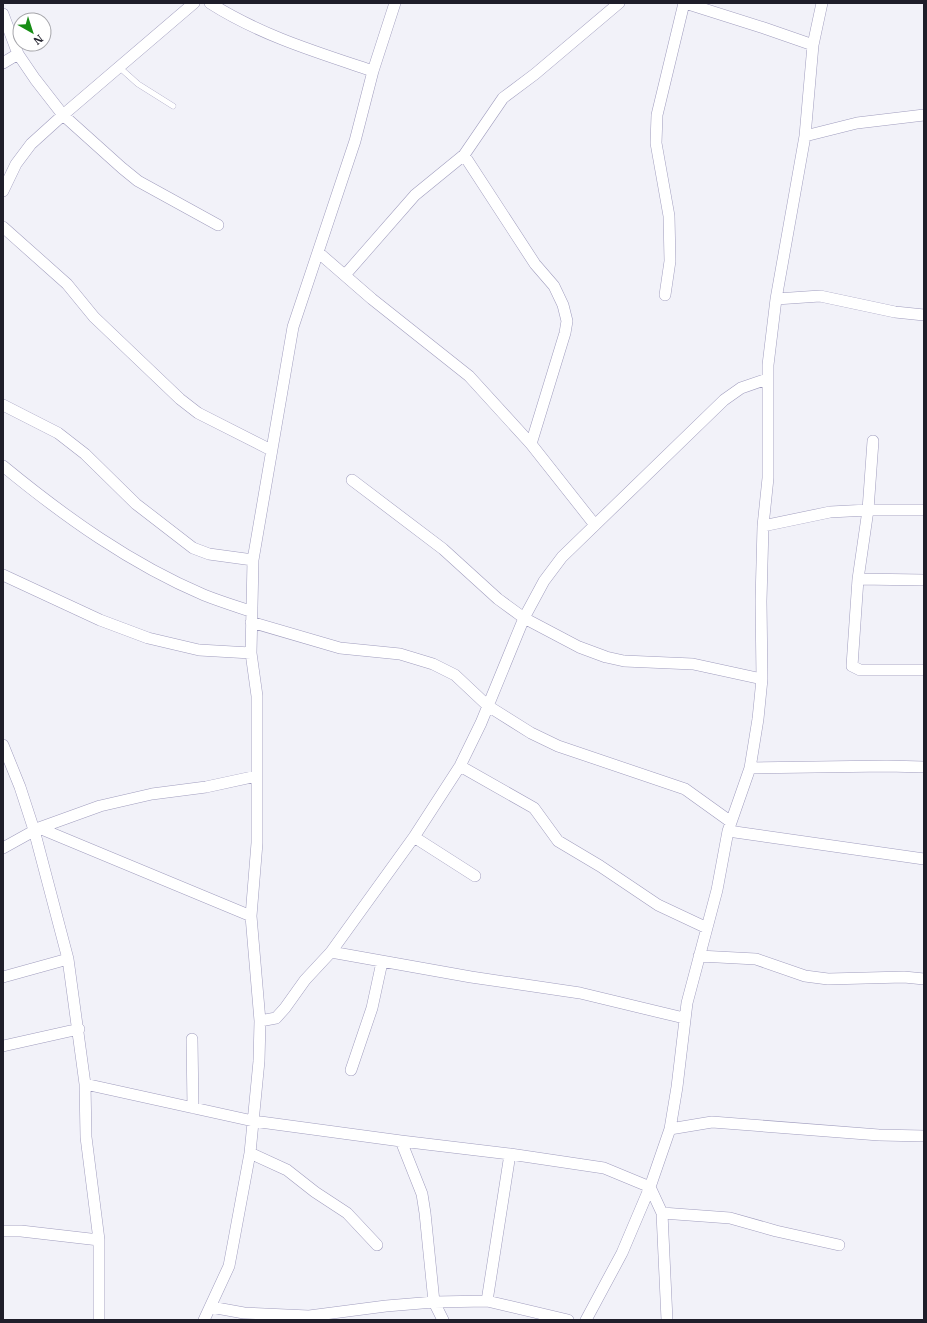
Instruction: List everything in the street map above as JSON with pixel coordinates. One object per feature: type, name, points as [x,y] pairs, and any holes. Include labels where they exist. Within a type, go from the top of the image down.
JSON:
[{"type":"street","points":[[3,191],[16,164],[31,144],[119,67],[183,7],[194,3]]},
{"type":"street","points":[[210,3],[249,25],[288,42],[373,71]]},
{"type":"street","points":[[204,1320],[229,1266],[250,1153],[260,1021],[251,916],[257,843],[257,696],[251,653],[250,617],[253,560],[293,327],[319,253],[355,141],[373,71],[395,3]]},
{"type":"street","points":[[345,275],[415,195],[464,155],[503,98],[536,74],[619,3]]},
{"type":"street","points":[[665,295],[670,261],[669,216],[656,143],[657,115],[685,3],[813,45]]},
{"type":"street","points":[[586,1320],[622,1253],[650,1187],[670,1129],[677,1087],[684,1018],[717,890],[730,827],[750,768],[758,719],[762,679],[761,601],[763,526],[768,478],[767,379],[776,299],[805,136],[813,45],[822,3]]},
{"type":"street","points":[[3,14],[18,54],[63,115],[138,181],[218,225]]},
{"type":"street","points":[[3,63],[18,54]]},
{"type":"street","points":[[805,136],[857,123],[924,115]]},
{"type":"street","points":[[464,155],[535,264],[554,286],[563,305],[566,321],[565,333],[531,444]]},
{"type":"street","points":[[3,227],[67,284],[100,322],[180,399],[198,413],[271,450]]},
{"type":"street","points":[[319,253],[372,299],[469,376],[531,444],[595,525]]},
{"type":"street","points":[[776,299],[820,296],[895,312],[924,315]]},
{"type":"street","points":[[260,1021],[276,1018],[305,980],[331,952],[414,837],[460,766],[488,706],[524,618],[544,581],[562,557],[724,400],[741,388],[767,379]]},
{"type":"street","points":[[3,405],[58,433],[85,454],[136,504],[193,548],[209,554],[253,560]]},
{"type":"street","points":[[873,441],[868,510],[858,579],[852,666],[860,670],[923,670]]},
{"type":"street","points":[[3,466],[67,517],[108,544],[171,580],[250,617],[340,648],[400,654],[433,664],[455,675],[488,706],[531,733],[558,746],[685,789],[730,827],[924,859]]},
{"type":"street","points":[[352,480],[424,534],[498,599],[524,618],[579,647],[606,657],[624,661],[693,664],[762,679]]},
{"type":"street","points":[[763,526],[830,512],[924,510]]},
{"type":"street","points":[[3,575],[100,620],[148,638],[199,650],[251,653]]},
{"type":"street","points":[[858,579],[924,580]]},
{"type":"street","points":[[3,746],[37,829],[68,959],[79,1028],[85,1084],[86,1137],[99,1240],[99,1320]]},
{"type":"street","points":[[460,766],[534,808],[548,831],[558,841],[600,866],[658,905],[707,928]]},
{"type":"street","points":[[750,768],[887,766],[924,767]]},
{"type":"street","points":[[3,848],[37,829],[100,806],[152,794],[206,787],[257,776]]},
{"type":"street","points":[[37,829],[251,916]]},
{"type":"street","points":[[414,837],[475,876]]},
{"type":"street","points":[[331,952],[382,962],[580,993],[684,1018]]},
{"type":"street","points":[[699,956],[756,959],[805,976],[828,980],[904,977],[924,979]]},
{"type":"street","points":[[3,977],[68,959]]},
{"type":"street","points":[[351,1070],[372,1008],[382,962]]},
{"type":"street","points":[[3,1046],[79,1028]]},
{"type":"street","points":[[192,1039],[192,1108]]},
{"type":"street","points":[[85,1084],[253,1121],[401,1142],[510,1154],[604,1168],[650,1187],[662,1213],[667,1320]]},
{"type":"street","points":[[670,1129],[712,1122],[879,1135],[924,1136]]},
{"type":"street","points":[[401,1142],[422,1194],[434,1302],[443,1320]]},
{"type":"street","points":[[250,1153],[287,1170],[309,1188],[348,1213],[377,1245]]},
{"type":"street","points":[[488,1301],[510,1154]]},
{"type":"street","points":[[662,1213],[730,1218],[776,1231],[839,1245]]},
{"type":"street","points":[[3,1231],[21,1231],[99,1240]]},
{"type":"street","points":[[211,1307],[244,1313],[346,1316],[434,1302],[488,1301],[568,1320]]},
{"type":"lane","points":[[119,67],[138,84],[173,106]]}]
